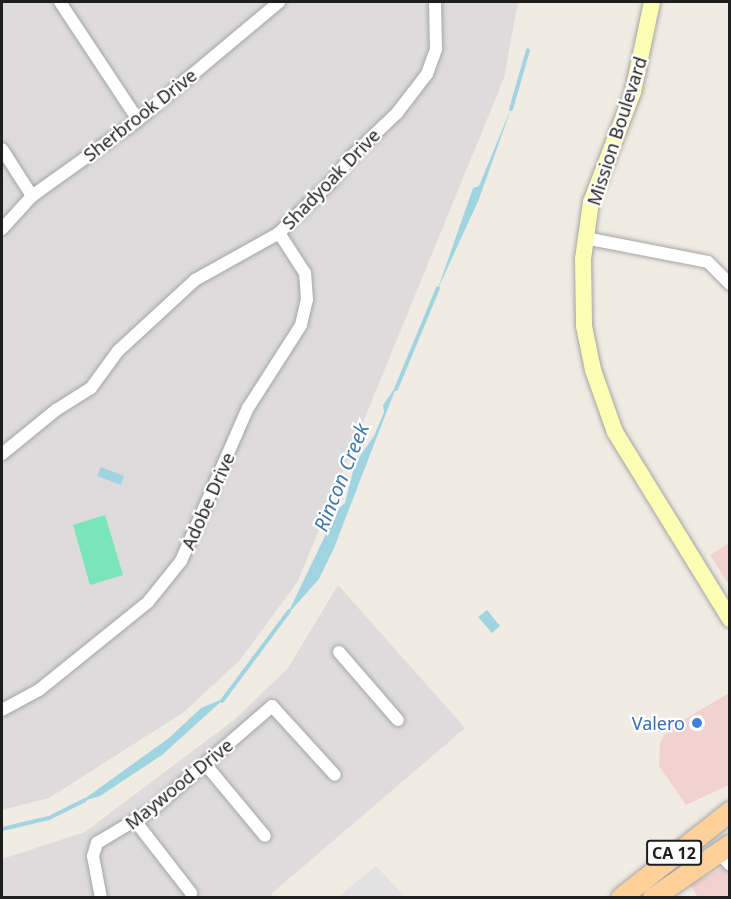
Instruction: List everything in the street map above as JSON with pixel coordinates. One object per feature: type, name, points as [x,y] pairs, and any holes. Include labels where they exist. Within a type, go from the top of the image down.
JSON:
[{"type":"main road","name":"Mission Boulevard","points":[[652,2],[636,82],[594,190],[585,238],[584,326],[606,411],[627,456],[729,619]]},
{"type":"main road","name":"CA 12","points":[[621,897],[729,812]]},
{"type":"main road","name":"CA 12","points":[[653,897],[726,854]]},
{"type":"street","points":[[60,2],[138,120]]},
{"type":"street","name":"Sherbrook Drive","points":[[2,229],[32,196],[138,120],[279,2]]},
{"type":"street","name":"Shadyoak Drive","points":[[2,454],[56,410],[92,388],[118,351],[195,280],[279,233],[397,113],[426,74],[436,49],[435,2]]},
{"type":"street","points":[[2,149],[32,196]]},
{"type":"street","name":"Adobe Drive","points":[[2,710],[39,690],[148,602],[181,561],[248,408],[302,326],[307,300],[305,273],[279,233]]},
{"type":"street","points":[[585,238],[708,262],[729,284]]},
{"type":"street","points":[[339,652],[398,720]]},
{"type":"street","name":"Maywood Drive","points":[[101,897],[93,855],[98,843],[136,822],[206,765],[272,706],[335,775]]},
{"type":"street","points":[[206,765],[265,836]]},
{"type":"street","points":[[136,822],[191,893]]},
{"type":"shaded area","points":[[2,2],[518,2],[504,78],[298,581],[240,660],[184,712],[49,798],[2,810]]},
{"type":"shaded area","points":[[729,543],[729,585],[710,555]]},
{"type":"shaded area","points":[[338,585],[465,728],[271,894],[273,897],[2,897],[2,859],[85,832],[234,720],[288,668]]},
{"type":"shaded area","points":[[729,693],[729,785],[686,805],[659,766],[660,743],[668,729]]},
{"type":"shaded area","points":[[729,864],[729,897],[698,897],[690,885]]},
{"type":"shaded area","points":[[376,866],[405,897],[338,897]]},
{"type":"green space","points":[[105,515],[123,575],[90,585],[73,525]]},
{"type":"water","points":[[512,106],[479,199],[437,291],[473,188],[479,186]]},
{"type":"water","points":[[397,385],[334,548],[319,579],[287,615],[338,509],[345,503],[355,463],[374,436],[384,412],[383,405]]},
{"type":"water","points":[[101,467],[124,476],[121,485],[97,476]]},
{"type":"water","points":[[487,610],[500,626],[492,633],[478,617]]},
{"type":"water","points":[[225,698],[162,755],[100,796],[80,802],[169,738],[201,708]]},
{"type":"waterway","name":"Rincon Creek","points":[[511,109],[528,50]]},
{"type":"waterway","name":"Rincon Creek","points":[[396,389],[438,288]]},
{"type":"waterway","name":"Rincon Creek","points":[[222,701],[289,611]]},
{"type":"waterway","name":"Rincon Creek","points":[[2,829],[49,818],[85,800]]},
{"type":"place","name":"Valero","points":[[697,723]]}]
